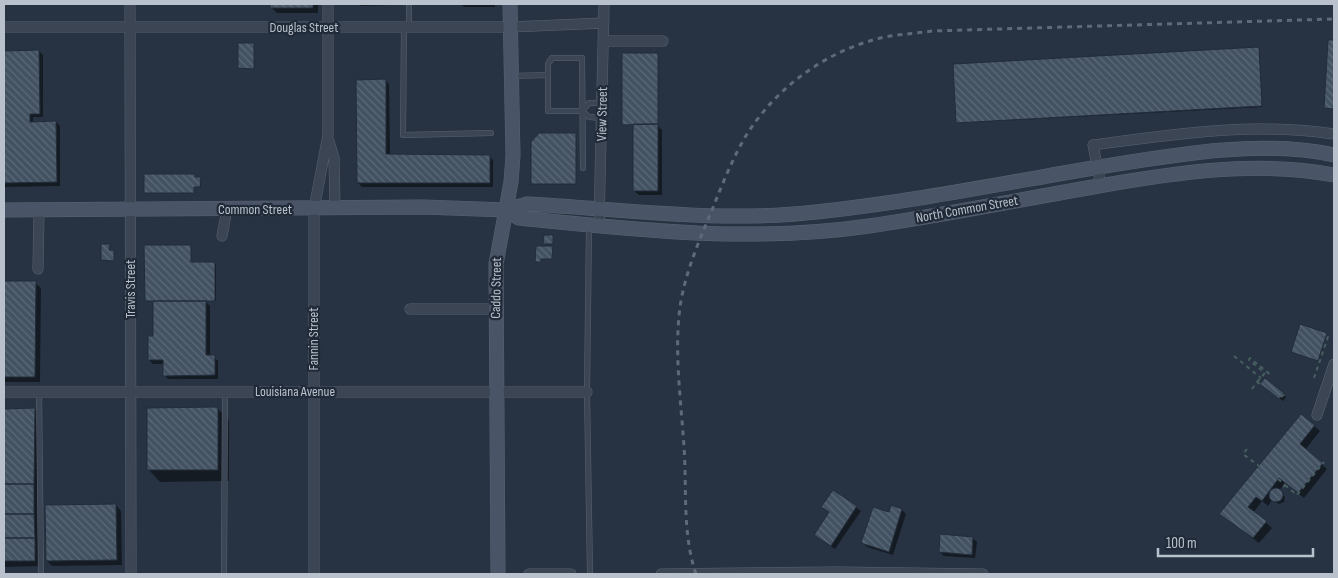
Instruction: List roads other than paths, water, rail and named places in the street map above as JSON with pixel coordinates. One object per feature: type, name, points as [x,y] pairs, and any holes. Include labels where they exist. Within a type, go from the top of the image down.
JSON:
[{"type":"main road","name":"Caddo Street","points":[[498,574],[495,309],[497,251],[506,210],[513,156],[510,4]]},
{"type":"main road","name":"North Common Street","points":[[600,208],[732,216],[815,212],[1229,148],[1318,151],[1334,155]]},
{"type":"main road","name":"North Common Street","points":[[594,225],[689,234],[775,235],[868,226],[1200,170],[1244,168],[1294,170],[1334,175]]},
{"type":"main road","name":"Common Street","points":[[4,210],[423,207],[506,210],[527,204],[600,208]]},
{"type":"main road","name":"Common Street","points":[[506,210],[519,218],[594,225]]},
{"type":"street","name":"Travis Street","points":[[130,4],[131,574]]},
{"type":"street","name":"Fannin Street","points":[[314,574],[312,391],[314,209],[328,135],[328,4]]},
{"type":"street","name":"View Street","points":[[594,225],[600,208],[604,4]]},
{"type":"street","name":"Douglas Street","points":[[4,27],[510,26],[604,23]]},
{"type":"street","points":[[604,41],[663,41]]},
{"type":"street","points":[[1102,186],[1093,145],[1244,128],[1302,129],[1334,134]]},
{"type":"street","name":"Fannin Street","points":[[328,135],[334,158],[335,208]]},
{"type":"street","points":[[222,236],[227,209]]},
{"type":"street","points":[[38,269],[39,210]]},
{"type":"street","points":[[410,309],[495,309]]},
{"type":"street","points":[[1317,415],[1334,364]]},
{"type":"street","name":"Louisiana Avenue","points":[[4,392],[496,390],[586,392]]},
{"type":"street","points":[[661,574],[836,572],[983,574]]},
{"type":"street","points":[[529,574],[571,574]]},
{"type":"lane","points":[[409,4],[404,135],[491,133]]},
{"type":"lane","points":[[583,168],[582,110],[582,58],[552,58],[549,60],[548,111],[582,110],[590,103],[602,103]]},
{"type":"lane","points":[[511,76],[548,75]]},
{"type":"lane","points":[[582,110],[589,117],[602,118]]},
{"type":"lane","points":[[590,574],[586,392],[594,225]]},
{"type":"lane","points":[[224,574],[226,391]]},
{"type":"lane","points":[[39,392],[41,574]]},
{"type":"railway","points":[[696,574],[687,527],[679,377],[678,324],[682,294],[697,245],[737,152],[760,116],[791,84],[809,70],[848,49],[890,36],[932,31],[1334,19]]}]
